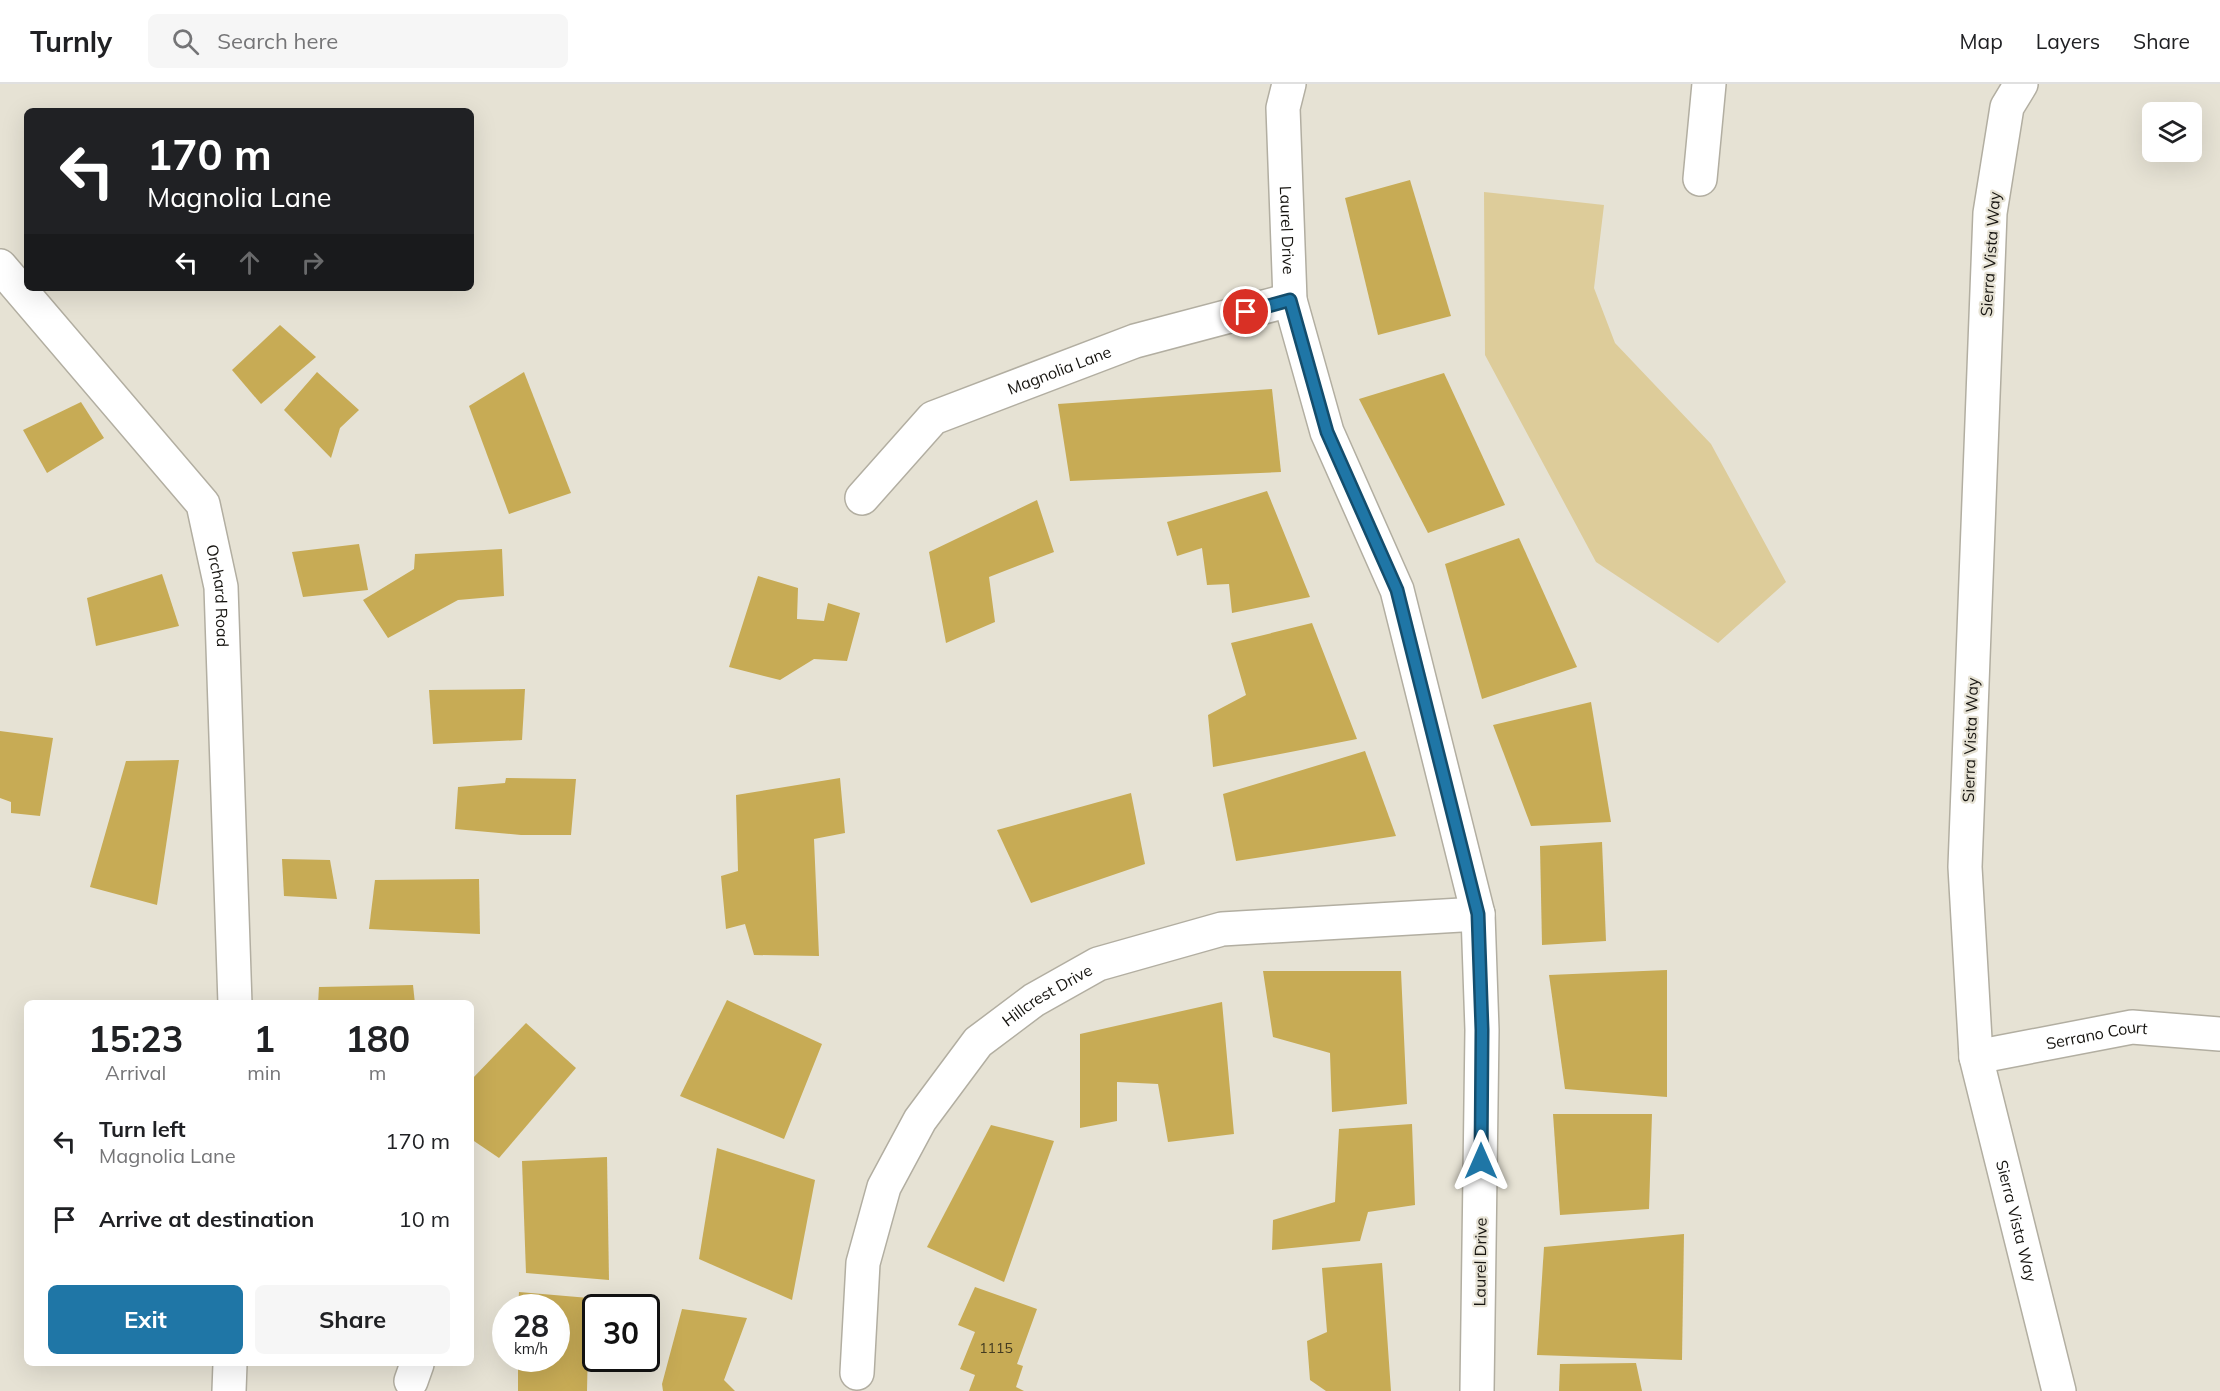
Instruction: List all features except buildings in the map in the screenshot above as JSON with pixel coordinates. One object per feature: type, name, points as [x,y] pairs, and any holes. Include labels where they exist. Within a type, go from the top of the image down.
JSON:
[{"type":"street","name":"Laurel Drive","points":[[1289,84],[1283,108],[1290,300],[1327,432],[1397,590],[1478,914],[1482,1030],[1478,1391]]},
{"type":"street","points":[[1700,179],[1709,84]]},
{"type":"street","name":"Sierra Vista Way","points":[[2021,84],[2007,107],[1990,213],[1965,867],[1976,1058],[2058,1391]]},
{"type":"street","name":"Orchard Road","points":[[0,266],[203,504],[221,587],[235,1000]]},
{"type":"street","name":"Magnolia Lane","points":[[862,498],[933,418],[1135,341],[1290,300]]},
{"type":"street","name":"Hillcrest Drive","points":[[857,1373],[863,1263],[884,1187],[921,1120],[978,1041],[1034,1000],[1098,964],[1222,929],[1478,914]]},
{"type":"street","name":"Serrano Court","points":[[1976,1058],[2132,1028],[2220,1034]]},
{"type":"street","points":[[230,1366],[230,1391]]},
{"type":"shaded area","points":[[1484,192],[1604,205],[1594,288],[1615,343],[1711,444],[1786,582],[1718,643],[1596,562],[1485,355]]},
{"type":"route","points":[[1246,312],[1290,300],[1327,432],[1397,590],[1478,914],[1482,1030],[1481,1161]]}]
